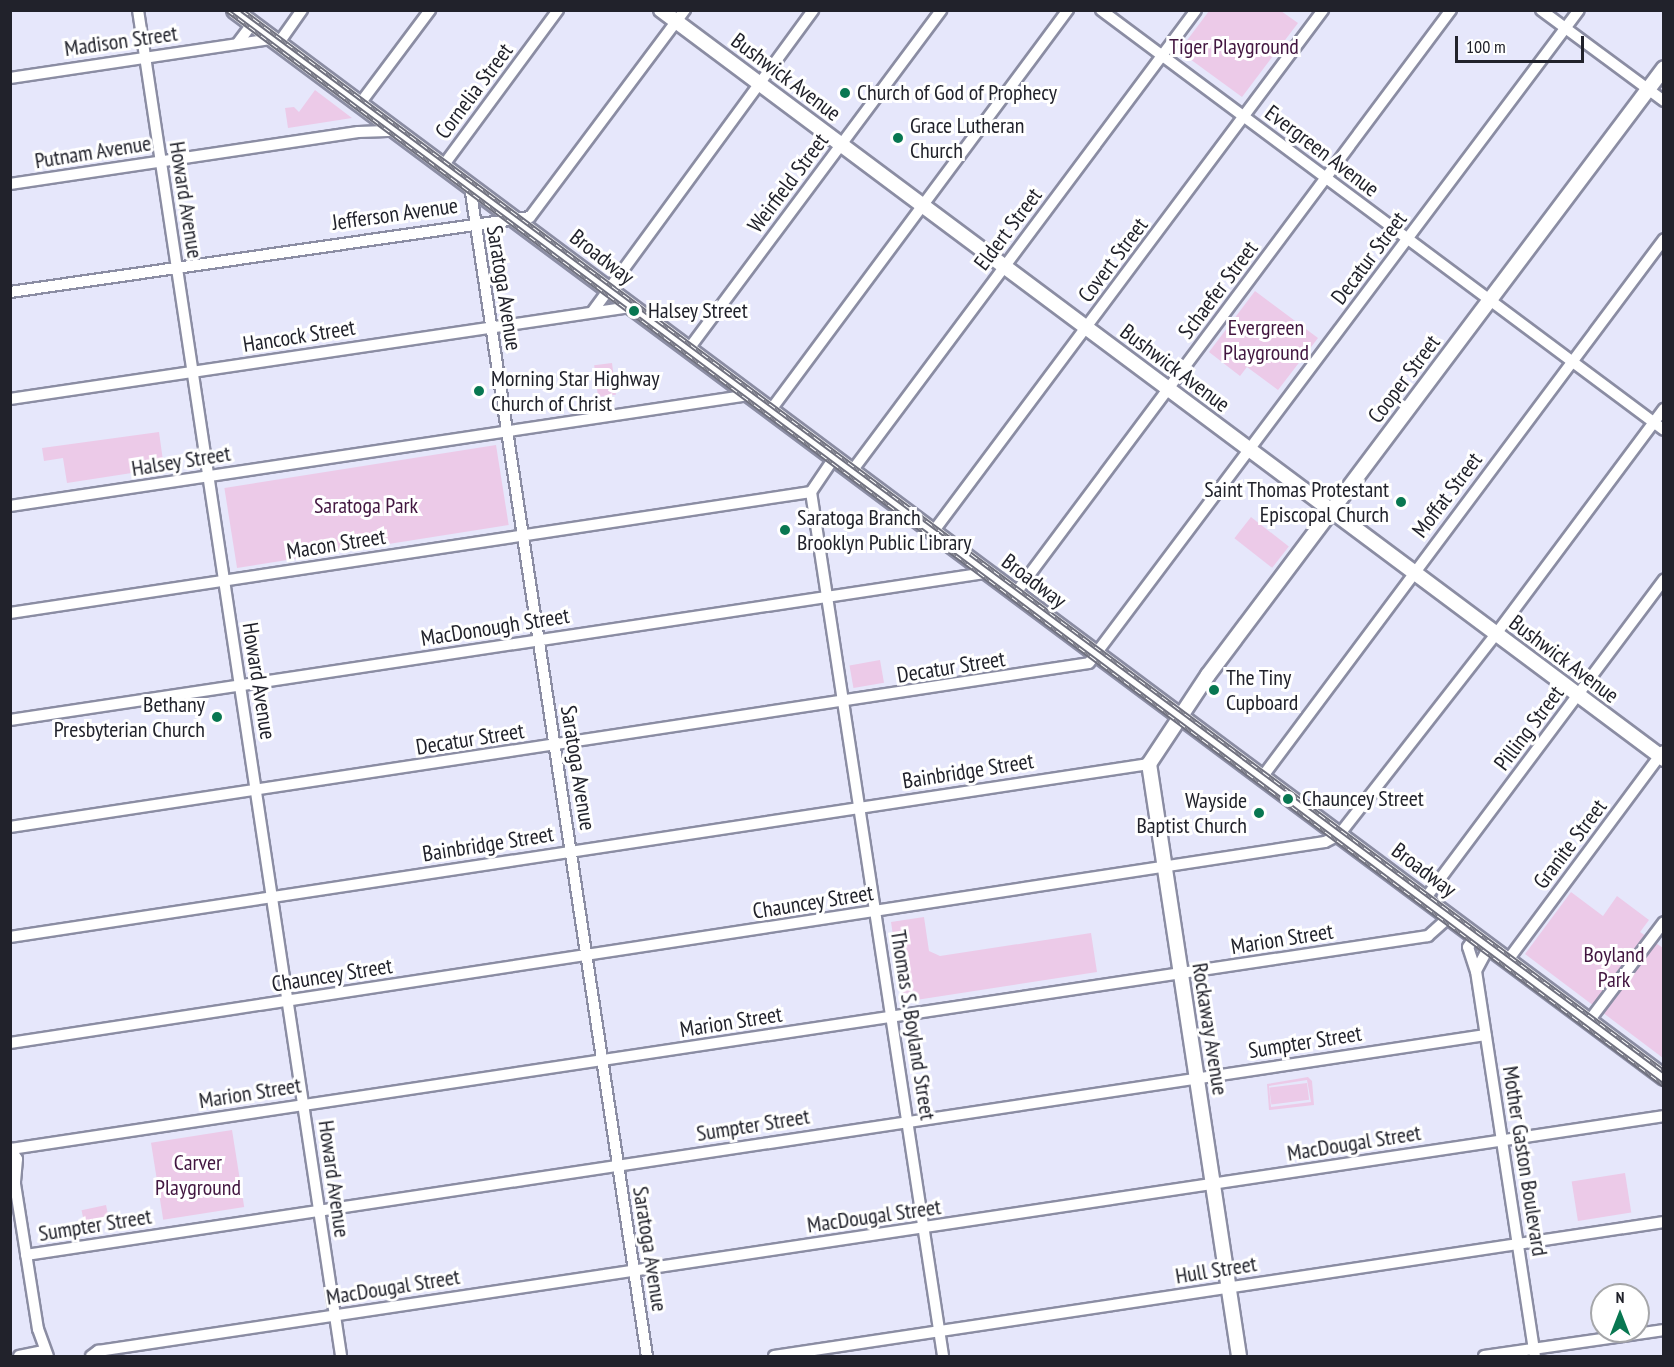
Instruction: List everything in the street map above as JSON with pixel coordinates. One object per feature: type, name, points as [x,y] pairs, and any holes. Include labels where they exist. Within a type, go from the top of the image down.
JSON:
[{"type":"main road","name":"Broadway","points":[[234,10],[516,219],[607,290],[852,471],[1096,656],[1263,776],[1664,1077]]},
{"type":"main road","name":"Bushwick Avenue","points":[[661,10],[1577,695],[1662,756]]},
{"type":"main road","name":"Cooper Street","points":[[1180,716],[1664,68]]},
{"type":"main road","points":[[1149,764],[1180,716]]},
{"type":"main road","name":"Rockaway Avenue","points":[[1149,764],[1239,1356]]},
{"type":"street","name":"Howard Avenue","points":[[138,10],[341,1356]]},
{"type":"street","points":[[275,42],[302,10]]},
{"type":"street","points":[[358,132],[366,109],[430,10]]},
{"type":"street","name":"Cornelia Street","points":[[443,166],[558,10]]},
{"type":"street","name":"Jefferson Avenue","points":[[10,292],[474,223],[530,217],[686,10]]},
{"type":"street","points":[[593,310],[813,10]]},
{"type":"street","name":"Weirfield Street","points":[[688,350],[941,10]]},
{"type":"street","points":[[770,411],[1068,10]]},
{"type":"street","name":"Evergreen Avenue","points":[[1101,10],[1664,430]]},
{"type":"street","name":"Eldert Street","points":[[852,471],[1196,10]]},
{"type":"street","name":"Covert Street","points":[[933,532],[1323,10]]},
{"type":"street","name":"Schaefer Street","points":[[1015,594],[1451,10]]},
{"type":"street","points":[[1541,10],[1664,101]]},
{"type":"street","name":"Decatur Street","points":[[10,827],[1080,667],[1096,656],[1579,10]]},
{"type":"street","points":[[237,45],[252,24]]},
{"type":"street","name":"Madison Street","points":[[10,78],[145,57],[275,42]]},
{"type":"street","name":"Putnam Avenue","points":[[10,184],[358,132],[395,131]]},
{"type":"street","name":"Saratoga Avenue","points":[[470,186],[647,1356]]},
{"type":"street","name":"Moffat Street","points":[[1263,776],[1664,239]]},
{"type":"street","name":"Hancock Street","points":[[10,399],[593,310],[630,307]]},
{"type":"street","name":"Halsey Street","points":[[10,507],[506,430],[749,395]]},
{"type":"street","points":[[1339,835],[1496,634],[1664,409]]},
{"type":"street","points":[[811,492],[834,458]]},
{"type":"street","name":"Macon Street","points":[[10,613],[811,492]]},
{"type":"street","name":"Thomas S. Boyland Street","points":[[811,492],[943,1356]]},
{"type":"street","name":"MacDonough Street","points":[[10,720],[986,573]]},
{"type":"street","name":"Pilling Street","points":[[1425,899],[1664,580]]},
{"type":"street","name":"Granite Street","points":[[1508,960],[1662,756]]},
{"type":"street","name":"Bainbridge Street","points":[[10,937],[1149,764]]},
{"type":"street","name":"Chauncey Street","points":[[10,1043],[1165,869],[1325,842],[1339,835]]},
{"type":"street","name":"Marion Street","points":[[10,1149],[1428,936],[1449,917]]},
{"type":"street","points":[[1589,1022],[1664,922]]},
{"type":"street","name":"Mother Gaston Boulevard","points":[[1475,936],[1468,947],[1476,971],[1534,1353]]},
{"type":"street","points":[[1476,971],[1489,947]]},
{"type":"street","name":"Sumpter Street","points":[[26,1255],[1486,1035]]},
{"type":"street","name":"MacDougal Street","points":[[91,1356],[98,1351],[1664,1116]]},
{"type":"street","points":[[10,1149],[17,1159],[13,1179],[46,1354],[19,1356]]},
{"type":"street","name":"Hull Street","points":[[774,1356],[1664,1222]]},
{"type":"street","points":[[1484,1356],[1534,1353],[1664,1330]]},
{"type":"green space","name":"Tiger Playground","points":[[1209,11],[1281,11],[1298,23],[1242,97],[1179,51]]},
{"type":"green space","points":[[315,90],[352,118],[288,128],[285,108],[294,107],[299,112]]},
{"type":"green space","name":"Evergreen Playground","points":[[1255,291],[1318,338],[1278,390],[1247,367],[1240,376],[1209,352]]},
{"type":"green space","points":[[612,363],[616,395],[598,397],[594,365]]},
{"type":"green space","points":[[159,432],[164,468],[67,483],[63,458],[44,461],[42,448]]},
{"type":"green space","name":"Saratoga Park","points":[[496,445],[509,525],[237,568],[224,488]]},
{"type":"green space","points":[[1251,517],[1289,547],[1272,568],[1234,538]]},
{"type":"green space","points":[[880,660],[884,683],[853,688],[849,665]]},
{"type":"green space","name":"Boyland Park","points":[[1571,892],[1603,916],[1617,896],[1649,920],[1640,932],[1663,948],[1663,1058],[1525,954]]},
{"type":"green space","points":[[924,917],[929,951],[940,956],[1091,933],[1097,972],[903,1002],[891,922]]},
{"type":"green space","points":[[1308,1077],[1312,1081],[1314,1105],[1269,1110],[1267,1084]],"holes":[[[1307,1080],[1311,1102],[1271,1107],[1269,1086]]]},
{"type":"green space","points":[[1307,1083],[1309,1100],[1271,1105],[1269,1088]]},
{"type":"green space","name":"Carver Playground","points":[[232,1130],[244,1207],[163,1220],[151,1143]]},
{"type":"green space","points":[[1625,1173],[1631,1213],[1578,1221],[1572,1181]]},
{"type":"green space","points":[[106,1205],[109,1219],[84,1224],[82,1210]]},
{"type":"railway","points":[[227,10],[1664,1085]]},
{"type":"railway","points":[[242,10],[1664,1071]]},
{"type":"place","name":"Church of God of Prophecy","points":[[845,93]]},
{"type":"place","name":"Grace Lutheran Church","points":[[898,138]]},
{"type":"place","name":"Halsey Street","points":[[634,311]]},
{"type":"place","name":"Morning Star Highway Church of Christ","points":[[479,391]]},
{"type":"place","name":"Saint Thomas Protestant Episcopal Church","points":[[1401,502]]},
{"type":"place","name":"Saratoga Branch Brooklyn Public Library","points":[[785,530]]},
{"type":"place","name":"The Tiny Cupboard","points":[[1214,690]]},
{"type":"place","name":"Bethany Presbyterian Church","points":[[217,717]]},
{"type":"place","name":"Chauncey Street","points":[[1288,799]]},
{"type":"place","name":"Wayside Baptist Church","points":[[1259,813]]}]
